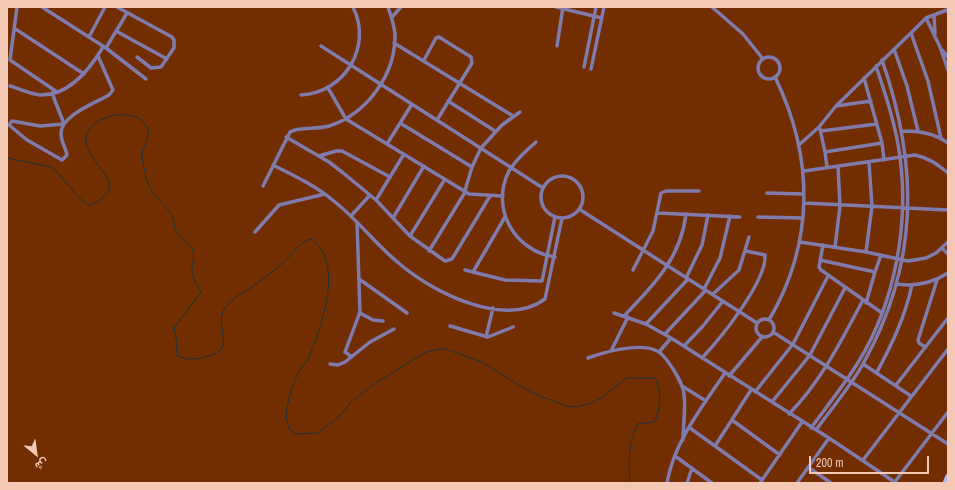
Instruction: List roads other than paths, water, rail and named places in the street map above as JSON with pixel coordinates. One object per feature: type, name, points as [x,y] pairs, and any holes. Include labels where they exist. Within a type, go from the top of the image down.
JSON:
[{"type":"main road","points":[[945,483],[948,476]]},
{"type":"street","points":[[17,7],[10,60],[57,92]]},
{"type":"street","points":[[42,7],[104,47],[146,79]]},
{"type":"street","points":[[89,37],[105,7]]},
{"type":"street","points":[[117,7],[173,39],[175,46],[168,59],[161,67],[154,69],[137,57]]},
{"type":"street","points":[[301,94],[316,92],[328,88],[340,79],[351,65],[358,49],[360,38],[358,21],[353,7]]},
{"type":"street","points":[[263,186],[286,137],[293,130],[322,128],[346,119],[368,101],[381,84],[391,60],[394,42],[392,17],[388,7]]},
{"type":"street","points":[[392,17],[401,7]]},
{"type":"street","points":[[556,7],[602,18]]},
{"type":"street","points":[[584,67],[596,7]]},
{"type":"street","points":[[591,69],[604,7]]},
{"type":"street","points":[[712,7],[744,34],[763,59]]},
{"type":"street","points":[[557,46],[563,8]]},
{"type":"street","points":[[800,144],[819,127],[836,106],[882,60],[926,18],[947,10]]},
{"type":"street","points":[[10,86],[35,94],[57,92],[84,74],[116,31],[127,13]]},
{"type":"street","points":[[934,15],[935,37]]},
{"type":"street","points":[[926,18],[940,47],[948,70]]},
{"type":"street","points":[[14,28],[84,74]]},
{"type":"street","points":[[116,31],[168,59]]},
{"type":"street","points":[[911,33],[928,81],[941,138]]},
{"type":"street","points":[[424,60],[436,38],[440,37],[471,58],[472,63],[437,120]]},
{"type":"street","points":[[394,42],[514,116]]},
{"type":"street","points":[[321,46],[543,188]]},
{"type":"street","points":[[940,47],[948,57]]},
{"type":"street","points":[[894,49],[907,86],[918,131]]},
{"type":"street","points":[[64,124],[40,126],[12,121],[9,124],[27,140],[62,160],[66,155],[61,135],[64,124],[71,116],[112,92],[112,88],[98,56]]},
{"type":"street","points":[[772,57],[778,61],[780,68],[775,77],[768,79],[759,73],[758,66],[763,59],[772,57]]},
{"type":"street","points":[[816,430],[852,382],[863,364],[881,328],[896,284],[902,260],[909,207],[907,156],[892,90],[882,60]]},
{"type":"street","points":[[811,428],[847,378],[869,342],[882,313],[897,259],[902,207],[900,157],[891,114],[876,66]]},
{"type":"street","points":[[770,320],[790,279],[800,242],[804,203],[804,171],[800,144],[792,116],[775,77]]},
{"type":"street","points":[[864,78],[882,143],[884,160]]},
{"type":"street","points":[[328,88],[346,119],[465,192],[472,195],[502,196]]},
{"type":"street","points":[[52,93],[64,124]]},
{"type":"street","points":[[448,101],[495,131]]},
{"type":"street","points":[[836,106],[871,101]]},
{"type":"street","points":[[387,144],[412,104]]},
{"type":"street","points":[[429,251],[465,192],[472,167],[481,148],[495,131],[520,112]]},
{"type":"street","points":[[400,123],[472,167]]},
{"type":"street","points":[[821,131],[877,124]]},
{"type":"street","points":[[819,127],[827,168]]},
{"type":"street","points":[[902,131],[918,131],[941,138],[948,143]]},
{"type":"street","points":[[286,137],[319,156],[342,172],[376,200],[410,236],[445,261],[451,260],[490,196]]},
{"type":"street","points":[[536,142],[520,156],[511,168],[505,182],[502,196],[505,217],[512,231],[524,244],[533,250],[555,257]]},
{"type":"street","points":[[825,152],[882,143]]},
{"type":"street","points":[[319,156],[336,151],[342,151],[390,177]]},
{"type":"street","points":[[376,200],[404,154]]},
{"type":"street","points":[[804,171],[907,156],[925,157],[934,161],[948,174]]},
{"type":"street","points":[[866,252],[872,206],[869,162]]},
{"type":"street","points":[[273,165],[302,179],[325,194],[351,216],[394,259],[422,281],[464,301],[493,308],[518,310],[546,299],[562,218]]},
{"type":"street","points":[[393,218],[424,166]]},
{"type":"street","points":[[835,247],[840,206],[838,166]]},
{"type":"street","points":[[557,177],[568,177],[574,180],[579,185],[583,195],[583,202],[579,209],[572,216],[562,218],[555,217],[546,211],[542,205],[541,198],[543,188],[550,180],[557,177]]},
{"type":"street","points":[[410,236],[445,179]]},
{"type":"street","points":[[633,270],[644,251],[658,213],[660,196],[662,192],[699,191]]},
{"type":"street","points":[[256,232],[279,205],[325,194]]},
{"type":"street","points":[[768,194],[804,194]]},
{"type":"street","points":[[351,216],[370,195]]},
{"type":"street","points":[[804,203],[840,206],[909,207],[948,210]]},
{"type":"street","points":[[579,209],[757,323]]},
{"type":"street","points":[[658,213],[740,216]]},
{"type":"street","points":[[611,351],[626,317],[657,282],[668,266],[680,242],[686,214]]},
{"type":"street","points":[[646,324],[687,278],[702,245],[708,215]]},
{"type":"street","points":[[665,334],[705,290],[720,258],[730,216]]},
{"type":"street","points":[[473,272],[505,217]]},
{"type":"street","points":[[465,270],[505,280],[542,281],[544,278],[555,217]]},
{"type":"street","points":[[758,217],[803,218]]},
{"type":"street","points":[[352,357],[345,351],[360,313],[357,222]]},
{"type":"street","points":[[713,294],[739,270],[750,237]]},
{"type":"street","points":[[800,242],[866,252],[908,261],[926,258],[942,248],[948,242]]},
{"type":"street","points":[[823,245],[819,268],[828,276],[882,313]]},
{"type":"street","points":[[942,248],[948,254]]},
{"type":"street","points":[[702,358],[740,312],[753,288],[766,257],[764,254],[746,251]]},
{"type":"street","points":[[789,414],[827,366],[865,302],[881,255]]},
{"type":"street","points":[[820,260],[875,272]]},
{"type":"street","points":[[896,284],[912,285],[937,280],[948,273]]},
{"type":"street","points":[[755,392],[793,344],[828,276]]},
{"type":"street","points":[[359,279],[406,313]]},
{"type":"street","points":[[925,346],[919,343],[918,340],[937,280]]},
{"type":"street","points":[[877,372],[907,308],[912,285]]},
{"type":"street","points":[[772,402],[810,355],[845,288]]},
{"type":"street","points":[[684,346],[703,326],[723,301]]},
{"type":"street","points":[[486,337],[493,308]]},
{"type":"street","points":[[360,313],[372,320],[383,321]]},
{"type":"street","points":[[614,313],[646,324],[665,334],[725,374],[863,460],[895,483],[948,412]]},
{"type":"street","points":[[896,385],[948,318]]},
{"type":"street","points":[[762,337],[756,331],[757,323],[762,319],[770,320]]},
{"type":"street","points":[[729,376],[762,337],[768,336],[773,332],[774,327],[770,320]]},
{"type":"street","points":[[450,326],[486,337],[491,337],[513,327]]},
{"type":"street","points":[[330,364],[340,364],[352,357],[370,342],[394,329]]},
{"type":"street","points":[[773,332],[948,444]]},
{"type":"street","points":[[659,352],[671,338]]},
{"type":"street","points":[[588,358],[611,351],[647,348],[659,352],[679,378],[682,386],[684,394],[683,440]]},
{"type":"street","points":[[863,460],[948,349]]},
{"type":"street","points":[[863,364],[911,396]]},
{"type":"street","points":[[667,483],[675,456],[683,440],[706,401],[725,374]]},
{"type":"street","points":[[682,386],[706,401]]},
{"type":"street","points":[[715,446],[751,390]]},
{"type":"street","points":[[732,420],[780,455]]},
{"type":"street","points":[[690,428],[761,481],[802,422]]},
{"type":"street","points":[[797,483],[829,438]]},
{"type":"street","points":[[675,456],[711,483]]},
{"type":"street","points":[[808,467],[831,483]]},
{"type":"street","points":[[687,483],[692,468]]},
{"type":"waterway","points":[[7,158],[51,167],[78,197],[90,206],[105,196],[109,185],[107,178],[88,147],[86,139],[88,131],[93,125],[110,116],[129,115],[144,122],[148,132],[142,153],[148,184],[154,194],[171,214],[176,231],[192,249],[194,255],[192,273],[201,292],[174,328],[177,343],[176,355],[183,358],[201,358],[221,349],[223,343],[221,323],[222,315],[228,304],[276,269],[301,244],[312,239],[322,250],[327,264],[329,279],[328,295],[315,342],[309,357],[298,373],[288,404],[286,416],[289,429],[296,434],[318,433],[340,416],[351,402],[377,382],[426,352],[443,348],[482,362],[530,392],[566,406],[576,407],[591,403],[601,398],[627,378],[655,378],[660,394],[658,412],[654,422],[637,424],[634,431],[630,453],[630,483]]}]
